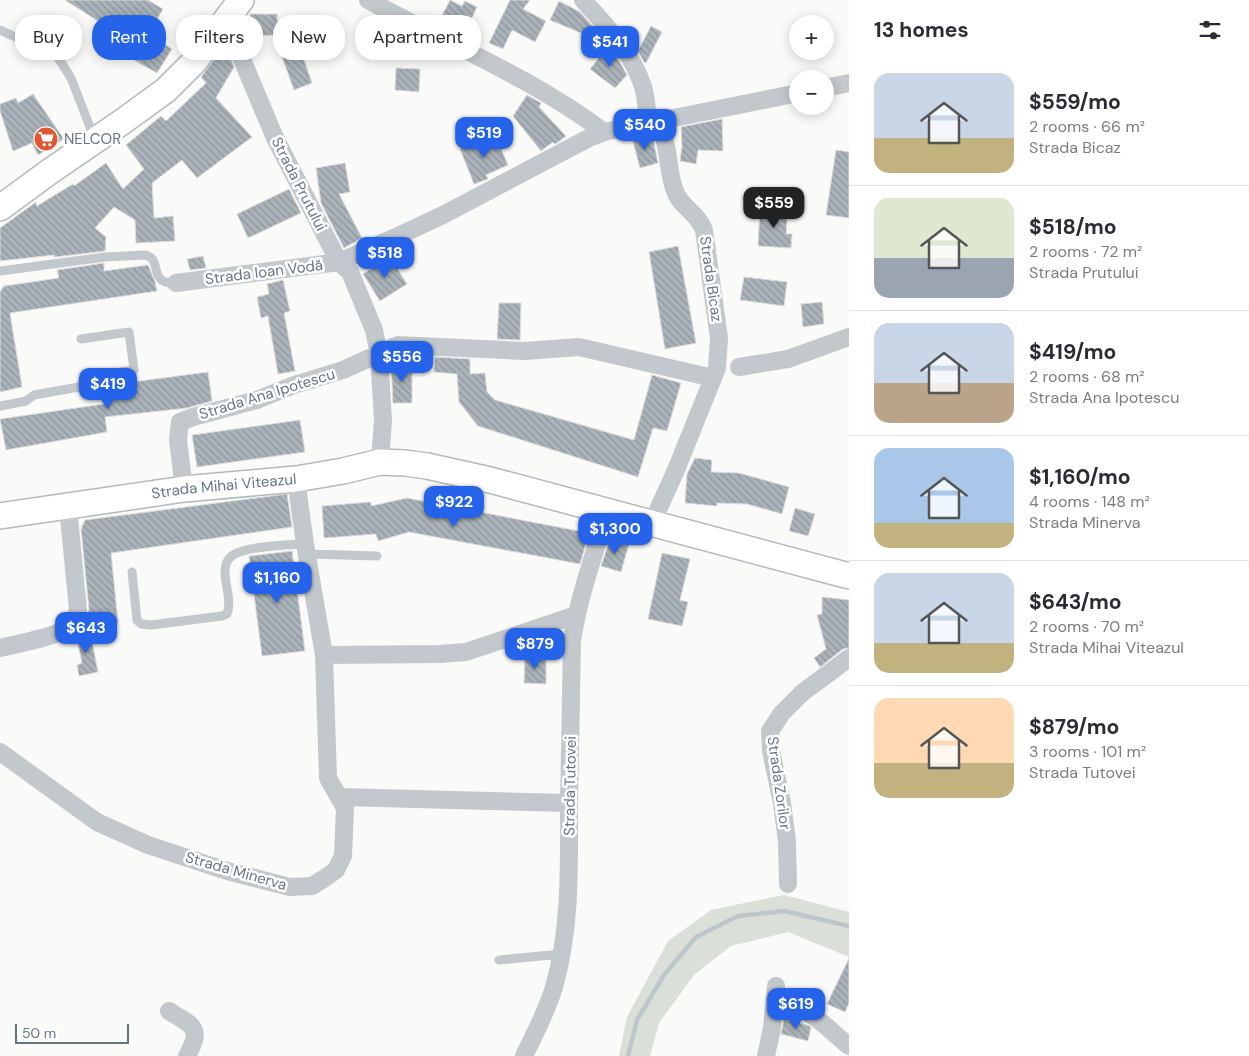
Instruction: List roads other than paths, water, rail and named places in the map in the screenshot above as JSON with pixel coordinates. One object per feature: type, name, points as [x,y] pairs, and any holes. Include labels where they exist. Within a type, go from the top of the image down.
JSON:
[{"type":"main road","points":[[230,15],[241,0]]},
{"type":"main road","points":[[0,208],[166,90],[196,60]]},
{"type":"main road","name":"Strada Mihai Viteazul","points":[[0,516],[184,489],[296,479],[380,462],[427,466],[490,480],[849,576]]},
{"type":"street","points":[[368,0],[504,70],[569,107],[604,132]]},
{"type":"street","name":"Strada Bicaz","points":[[583,0],[628,55],[642,84],[650,122],[662,134],[674,190],[680,201],[701,222],[704,230],[719,338],[717,368],[652,524]]},
{"type":"street","name":"Strada Prutului","points":[[242,60],[275,138],[339,262],[350,272],[374,330],[378,354],[383,420],[380,462]]},
{"type":"street","points":[[834,86],[849,83]]},
{"type":"street","name":"Strada Ioan Vodă","points":[[176,283],[339,262],[434,219],[580,142],[604,132],[789,95]]},
{"type":"street","points":[[740,367],[788,359],[849,337]]},
{"type":"street","name":"Strada Ana Ipotescu","points":[[184,489],[178,440],[180,422],[257,400],[294,385],[343,370],[398,344],[525,351],[579,347],[713,378]]},
{"type":"street","name":"Strada Minerva","points":[[0,752],[97,822],[148,845],[227,871],[290,888],[312,886],[336,870],[343,856],[345,808],[328,778],[324,655],[296,479]]},
{"type":"street","points":[[0,648],[56,633],[67,629],[74,622],[78,610],[68,507]]},
{"type":"street","name":"Strada Tutovei","points":[[524,1056],[545,1014],[555,985],[562,954],[567,920],[572,640],[576,615],[607,512]]},
{"type":"street","points":[[324,655],[466,652],[576,615]]},
{"type":"street","name":"Strada Zorilor","points":[[788,884],[786,832],[771,751],[770,731],[782,713],[802,693],[849,658]]},
{"type":"street","points":[[340,797],[569,803]]},
{"type":"street","points":[[766,1056],[772,1028],[775,994],[788,1003],[809,1012],[849,1046]]},
{"type":"street","points":[[169,1011],[190,1024],[194,1030],[195,1040],[187,1056]]},
{"type":"lane","points":[[0,30],[57,56],[71,78],[96,140]]},
{"type":"lane","points":[[0,272],[105,257],[144,255],[154,259],[160,280],[168,284],[176,283]]},
{"type":"lane","points":[[0,406],[26,401],[34,395],[79,387],[88,377],[134,370],[129,332],[81,339]]},
{"type":"lane","points":[[132,572],[137,620],[142,624],[151,625],[227,614],[229,606],[225,573],[226,564],[234,555],[257,549],[306,549],[377,556]]},
{"type":"lane","points":[[499,960],[562,954]]},
{"type":"waterway","points":[[628,1056],[637,1020],[664,975],[696,937],[738,916],[784,911],[849,926]]},
{"type":"place","name":"NELCOR","points":[[46,139]]}]
